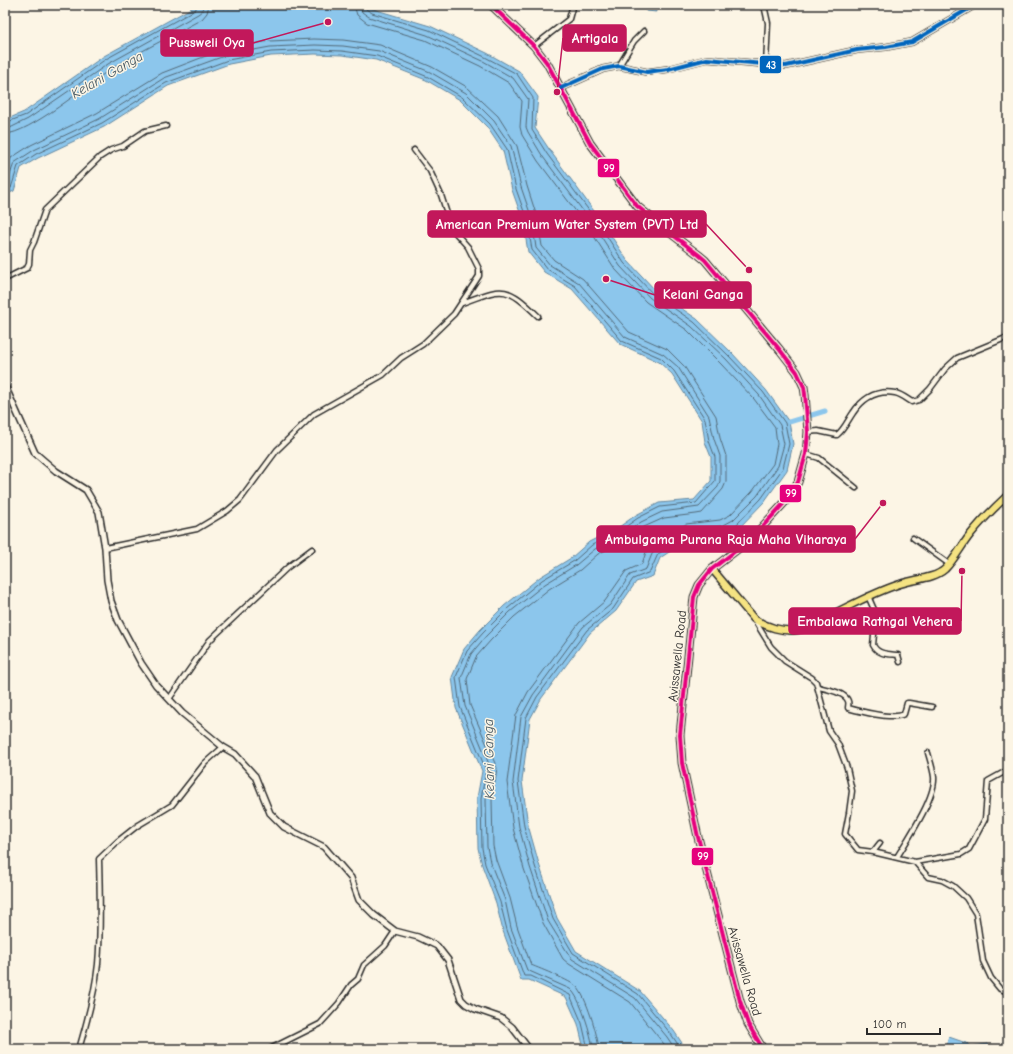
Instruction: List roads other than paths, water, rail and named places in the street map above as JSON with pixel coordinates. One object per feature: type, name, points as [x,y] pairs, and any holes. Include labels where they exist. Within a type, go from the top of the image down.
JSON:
[{"type":"main road","name":"Avissawella Road","points":[[490,5],[534,46],[547,63],[562,88],[590,142],[637,206],[664,229],[705,260],[797,372],[804,388],[808,432],[806,454],[798,482],[786,502],[751,539],[712,569],[699,585],[694,597],[680,735],[682,763],[698,837],[740,1001],[748,1024],[763,1049]]},
{"type":"main road","points":[[712,569],[754,619],[762,624],[776,628],[798,630],[810,626],[868,596],[941,572],[949,564],[971,534],[1008,495]]},
{"type":"street","points":[[534,46],[569,18],[572,8],[575,5]]},
{"type":"street","points":[[764,5],[768,23],[766,64]]},
{"type":"street","points":[[562,88],[603,69],[619,66],[647,72],[668,69],[707,59],[786,66],[857,50],[886,47],[912,42],[975,5]]},
{"type":"street","points":[[619,66],[634,41],[644,31]]},
{"type":"street","points":[[5,279],[27,268],[29,264],[30,250],[45,210],[100,157],[111,150],[123,146],[145,131],[166,126]]},
{"type":"street","points":[[105,548],[197,529],[227,511],[240,500],[277,450],[314,414],[382,375],[401,358],[423,344],[454,314],[479,276],[479,269],[468,247],[452,229],[441,195],[430,171],[414,150]]},
{"type":"street","points":[[462,303],[492,292],[506,291],[522,300],[538,316]]},
{"type":"street","points":[[808,432],[818,431],[837,435],[844,428],[857,406],[871,395],[884,392],[897,393],[912,402],[919,400],[930,389],[945,369],[958,358],[1008,337]]},
{"type":"street","points":[[5,386],[35,453],[56,471],[86,490],[99,512],[111,601],[118,620],[140,663],[156,685],[182,713],[223,747],[235,754],[255,776],[270,813],[284,827],[324,847],[351,878],[360,900],[374,915],[395,931],[418,937],[437,946],[448,960],[461,999],[475,1009],[501,1018],[512,1027],[529,1049]]},
{"type":"street","points":[[806,454],[819,458],[856,488]]},
{"type":"street","points":[[913,538],[949,564]]},
{"type":"street","points":[[169,700],[210,640],[288,567],[312,549]]},
{"type":"street","points":[[868,596],[876,614],[873,646],[875,650],[881,653],[898,655],[900,662]]},
{"type":"street","points":[[754,619],[772,648],[785,661],[816,682],[829,731],[838,744],[847,768],[852,791],[845,834],[858,850],[915,862],[961,854],[969,848],[985,819],[988,781],[1008,770]]},
{"type":"street","points":[[818,687],[844,696],[848,701],[848,708],[875,714],[900,716],[904,714],[907,703],[932,707]]},
{"type":"street","points":[[79,1049],[86,1024],[98,965],[100,902],[99,859],[137,826],[172,805],[205,763],[223,747]]},
{"type":"street","points":[[897,857],[929,801],[933,788],[934,777],[928,753]]},
{"type":"street","points":[[873,852],[880,844]]},
{"type":"street","points":[[915,862],[928,877],[942,880],[953,886],[966,898],[976,914],[983,961],[991,978],[1000,989],[1008,992]]},
{"type":"street","points":[[270,1049],[320,1024],[358,979],[364,965],[385,946],[395,931]]},
{"type":"water","points":[[197,5],[366,5],[373,9],[430,26],[487,53],[519,71],[538,97],[535,128],[602,222],[627,260],[656,291],[697,319],[732,353],[766,390],[789,422],[793,444],[787,470],[764,502],[739,528],[725,535],[692,537],[660,558],[653,576],[636,582],[616,611],[590,633],[541,699],[530,719],[522,781],[528,825],[557,918],[576,951],[640,991],[674,1031],[686,1049],[584,1049],[578,1024],[566,997],[529,980],[521,980],[503,931],[496,903],[482,865],[478,848],[477,798],[482,771],[456,708],[452,677],[464,649],[480,630],[504,606],[540,577],[571,558],[589,542],[619,527],[636,515],[659,503],[694,500],[711,481],[711,457],[705,442],[702,421],[672,374],[659,362],[620,344],[572,289],[544,272],[528,252],[523,221],[512,190],[503,151],[487,127],[460,100],[426,80],[376,60],[342,55],[315,54],[271,56],[229,64],[168,86],[104,127],[38,158],[21,168],[14,191],[5,195],[5,120],[24,112],[104,56]]},
{"type":"water","points":[[646,5],[655,5],[656,12],[647,11],[644,7]]},
{"type":"water","points":[[949,1037],[969,1044],[968,1049],[945,1049]]},
{"type":"water","points":[[987,1044],[991,1049],[972,1049],[975,1046]]},
{"type":"waterway","points":[[789,422],[825,411]]},
{"type":"place","name":"Pussweli Oya","points":[[328,22]]},
{"type":"place","name":"Artigala","points":[[557,92]]},
{"type":"place","name":"American Premium Water System (PVT) Ltd","points":[[749,270]]},
{"type":"place","name":"Kelani Ganga","points":[[606,279]]},
{"type":"place","name":"Ambulgama Purana Raja Maha Viharaya","points":[[883,503]]},
{"type":"place","name":"Embalawa Rathgal Vehera","points":[[962,571]]}]
